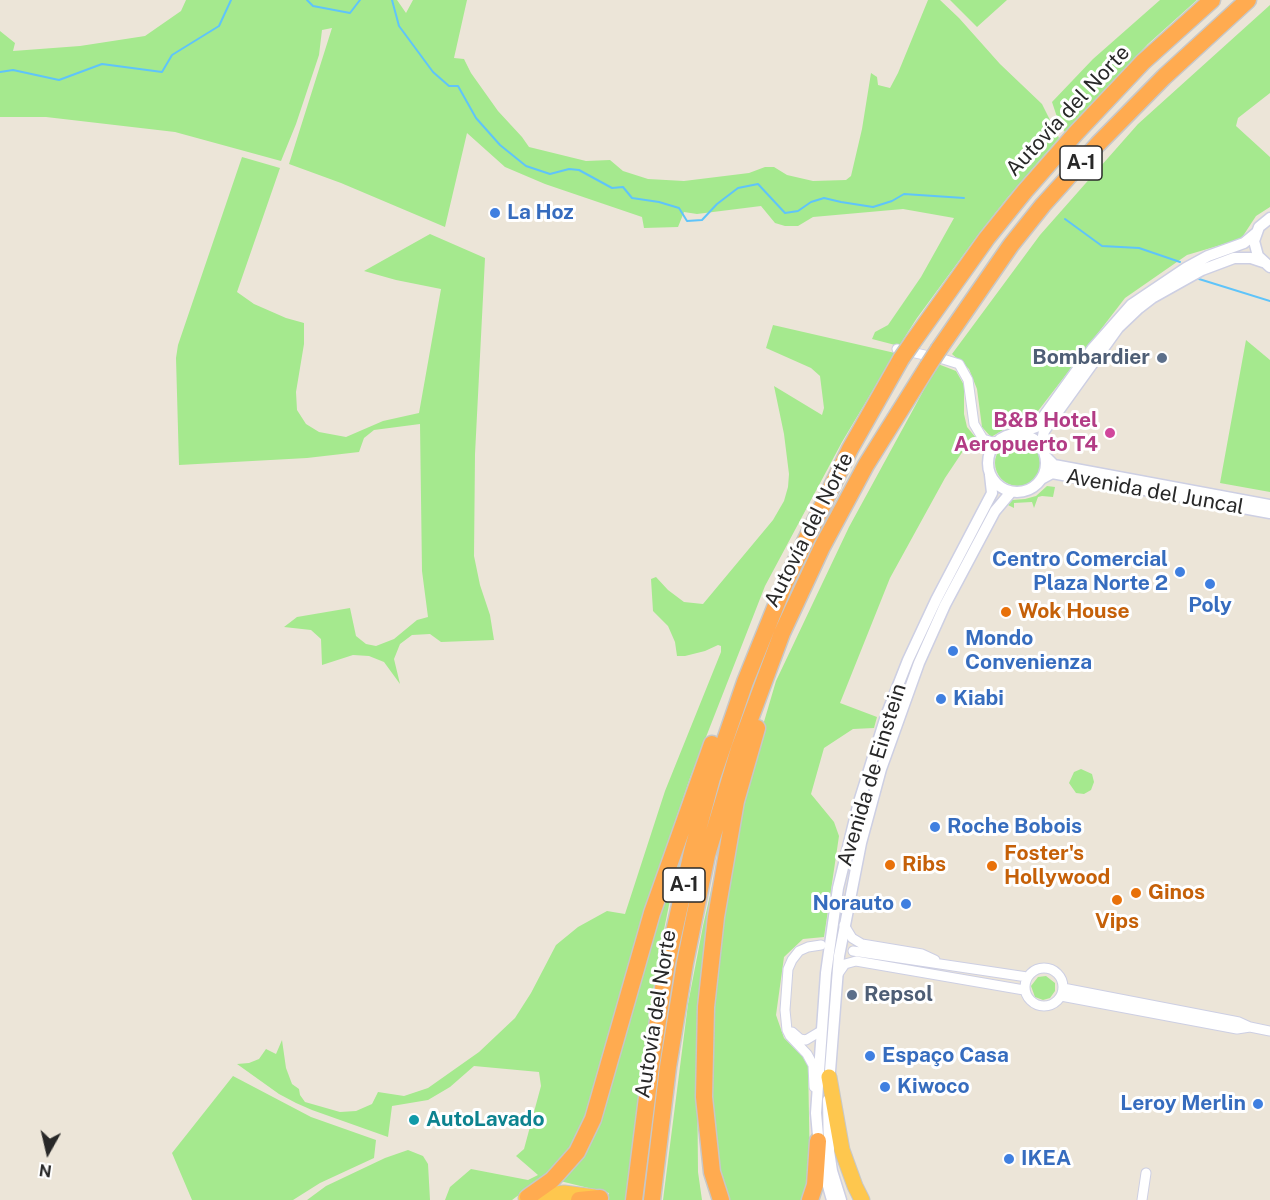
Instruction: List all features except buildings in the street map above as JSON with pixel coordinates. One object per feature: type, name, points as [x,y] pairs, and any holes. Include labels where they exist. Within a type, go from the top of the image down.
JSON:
[{"type":"highway","name":"Autovía del Norte","points":[[634,1200],[667,963],[692,852],[726,737],[785,583],[850,449],[903,350],[987,238],[1076,132],[1143,62],[1212,0]]},
{"type":"highway","name":"Autovía del Norte","points":[[652,1200],[668,1067],[685,963],[707,855],[739,749],[762,684],[782,633],[822,547],[866,465],[939,349],[1011,245],[1043,205],[1098,144],[1164,77],[1248,0]]},
{"type":"highway","points":[[526,1198],[552,1180],[577,1152],[593,1119],[645,934],[663,879],[749,644],[785,583]]},
{"type":"highway","points":[[708,1200],[703,1174],[701,1122],[704,1097],[706,1007],[716,917],[736,801],[803,587]]},
{"type":"highway","points":[[829,1077],[842,1150],[862,1200]]},
{"type":"highway","points":[[704,1097],[712,1172],[721,1200]]},
{"type":"highway","points":[[810,1200],[815,1185],[818,1141]]},
{"type":"highway","points":[[526,1198],[574,1192],[602,1199]]},
{"type":"highway","points":[[579,1200],[602,1199]]},
{"type":"street","points":[[1267,265],[1255,249],[1256,233],[1259,227],[1270,218]]},
{"type":"street","points":[[1256,233],[1244,243],[1208,256],[1186,268],[1131,304],[1093,348],[1036,427],[1002,438],[996,443],[988,458],[990,475],[995,483],[1011,492],[1028,490],[1041,479],[1045,472],[1044,432],[1118,328],[1139,308],[1152,298],[1202,270],[1234,258],[1251,258],[1267,265]]},
{"type":"street","points":[[903,350],[959,364],[968,380],[974,424],[983,439],[996,443]]},
{"type":"street","points":[[1016,434],[1034,440],[1043,452]]},
{"type":"street","name":"Avenida del Juncal","points":[[1043,452],[1054,465],[1270,505]]},
{"type":"street","name":"Avenida del Juncal","points":[[1041,479],[1052,473],[1270,513]]},
{"type":"street","name":"Avenida de Einstein","points":[[832,1200],[820,1158],[816,1113],[826,973],[838,888],[870,766],[908,660],[936,600],[992,493],[990,475]]},
{"type":"street","name":"Avenida de Einstein","points":[[841,1200],[832,1171],[828,1133],[829,1077],[836,982],[844,925],[861,843],[897,720],[919,663],[945,605],[995,511],[1011,492]]},
{"type":"street","points":[[844,925],[848,934],[856,942],[922,954],[942,964]]},
{"type":"street","points":[[816,1113],[813,1065],[807,1054],[790,1036],[785,1020],[786,993],[792,960],[808,946],[821,945]]},
{"type":"street","points":[[947,975],[850,950],[1019,978],[1027,977],[1036,970],[1048,969],[1059,975],[1062,992],[1053,1004],[1041,1006],[1030,1001],[1024,990],[1027,977]]},
{"type":"street","points":[[836,982],[845,964],[856,961],[1024,990]]},
{"type":"street","points":[[1062,992],[1237,1029],[1250,1027],[1270,1031]]},
{"type":"street","points":[[785,1020],[788,1028],[800,1039],[806,1040],[821,1031]]},
{"type":"street","points":[[1142,1200],[1146,1173]]},
{"type":"green space","points":[[186,0],[397,0],[406,13],[413,0],[467,0],[454,58],[464,59],[471,73],[498,111],[529,147],[586,161],[610,160],[623,171],[648,179],[684,181],[749,173],[765,167],[774,167],[787,175],[813,181],[846,180],[851,176],[862,129],[871,73],[877,77],[878,85],[890,88],[928,0],[940,0],[1000,64],[1042,104],[1059,138],[978,235],[899,346],[872,339],[875,332],[888,325],[921,277],[954,218],[903,209],[813,217],[798,226],[785,226],[775,223],[761,206],[697,214],[684,212],[678,227],[644,228],[642,217],[545,184],[505,167],[467,133],[445,227],[341,183],[289,164],[332,28],[322,30],[319,55],[281,161],[175,132],[46,117],[0,117],[0,31],[15,43],[13,51],[80,46],[145,36],[181,11]]},
{"type":"green space","points":[[950,0],[1007,0],[977,27]]},
{"type":"green space","points":[[1160,0],[1197,0],[1148,44],[1065,132],[1060,126],[1052,102],[1093,59]]},
{"type":"green space","points":[[1270,5],[1270,93],[1238,118],[1236,126],[1270,157],[1270,207],[1256,216],[1241,239],[1187,255],[1125,298],[1028,424],[1010,426],[991,437],[982,427],[977,389],[969,369],[952,354],[1040,235],[1138,124]]},
{"type":"green space","points":[[242,157],[280,168],[237,292],[254,304],[304,323],[304,344],[296,392],[297,410],[306,424],[319,432],[346,437],[383,421],[419,413],[441,289],[364,271],[430,234],[485,258],[475,454],[474,556],[490,615],[494,640],[441,642],[430,634],[412,635],[400,644],[394,659],[400,684],[384,662],[369,656],[353,655],[322,665],[321,639],[311,630],[284,627],[297,617],[350,608],[356,636],[366,644],[376,646],[394,639],[417,620],[428,617],[422,571],[420,424],[374,430],[364,438],[359,452],[307,458],[179,465],[176,358],[178,345]]},
{"type":"green space","points":[[773,325],[895,353],[842,442],[765,586],[690,778],[642,918],[589,1110],[570,1151],[543,1177],[512,1200],[445,1200],[450,1187],[471,1169],[528,1180],[538,1175],[516,1156],[524,1149],[541,1086],[539,1072],[474,1066],[450,1087],[428,1100],[392,1106],[388,1137],[296,1103],[279,1094],[237,1064],[259,1059],[266,1049],[276,1054],[282,1040],[286,1068],[292,1084],[299,1089],[305,1102],[340,1112],[356,1111],[372,1104],[378,1092],[404,1096],[428,1088],[479,1052],[515,1018],[556,945],[578,927],[607,911],[625,914],[665,791],[721,652],[721,646],[718,645],[705,651],[677,656],[675,642],[668,626],[653,611],[651,579],[656,577],[684,602],[703,604],[773,520],[784,501],[789,474],[774,386],[822,415],[824,408],[820,376],[811,368],[766,348]]},
{"type":"green space","points":[[1246,340],[1270,360],[1270,492],[1220,483]]},
{"type":"green space","points":[[938,364],[956,371],[964,385],[964,414],[967,427],[985,449],[975,451],[965,448],[945,478],[890,578],[840,703],[877,717],[874,728],[853,729],[824,748],[811,794],[834,822],[839,836],[824,937],[803,939],[784,957],[776,1015],[784,1038],[808,1062],[810,1172],[803,1200],[727,1200],[716,1163],[709,1089],[714,982],[733,827],[776,681],[849,527]]},
{"type":"green space","points":[[1018,440],[1034,447],[1041,463],[1034,479],[1018,486],[1002,479],[995,463],[1002,447]]},
{"type":"green space","points":[[1047,486],[1055,487],[1053,497],[1038,497],[1034,508],[1032,502],[1014,503],[1014,508],[1008,505],[1012,500],[1036,496]]},
{"type":"green space","points":[[1081,769],[1092,774],[1094,782],[1091,790],[1084,794],[1076,793],[1069,783],[1074,772]]},
{"type":"green space","points":[[679,850],[683,851],[657,964],[626,1200],[608,1200],[609,1193],[560,1181],[586,1152],[599,1127],[618,1051]]},
{"type":"green space","points":[[716,869],[697,1061],[698,1172],[702,1200],[663,1200],[688,1004]]},
{"type":"green space","points":[[1046,976],[1055,983],[1055,991],[1050,998],[1043,1000],[1035,997],[1031,986],[1038,977]]},
{"type":"green space","points":[[233,1076],[311,1117],[376,1140],[374,1158],[320,1183],[293,1200],[192,1200],[172,1153]]},
{"type":"green space","points":[[408,1150],[423,1156],[428,1164],[430,1200],[307,1200],[326,1186],[385,1158]]},
{"type":"waterway","points":[[0,72],[13,70],[59,80],[102,64],[162,72],[172,55],[219,26],[231,0]]},
{"type":"waterway","points":[[307,0],[313,6],[350,13],[360,0]]},
{"type":"waterway","points":[[392,0],[399,26],[433,72],[449,86],[458,86],[476,118],[500,145],[526,166],[550,174],[569,169],[579,170],[612,188],[623,187],[632,198],[679,208],[687,221],[702,220],[717,204],[738,188],[758,184],[785,213],[798,211],[811,202],[824,198],[873,207],[892,201],[904,194],[964,198]]},
{"type":"waterway","points":[[1065,219],[1102,246],[1139,248],[1180,262]]},
{"type":"waterway","points":[[1199,279],[1270,301]]},
{"type":"place","name":"La Hoz","points":[[495,213]]},
{"type":"place","name":"Bombardier","points":[[1162,358]]},
{"type":"place","name":"B&B Hotel Aeropuerto T4","points":[[1110,433]]},
{"type":"place","name":"Centro Comercial Plaza Norte 2","points":[[1180,572]]},
{"type":"place","name":"Poly","points":[[1210,584]]},
{"type":"place","name":"Wok House","points":[[1006,612]]},
{"type":"place","name":"Mondo Convenienza","points":[[953,651]]},
{"type":"place","name":"Kiabi","points":[[941,699]]},
{"type":"place","name":"Roche Bobois","points":[[935,827]]},
{"type":"place","name":"Ribs","points":[[890,865]]},
{"type":"place","name":"Foster's Hollywood","points":[[992,866]]},
{"type":"place","name":"Ginos","points":[[1136,893]]},
{"type":"place","name":"Vips","points":[[1117,900]]},
{"type":"place","name":"Norauto","points":[[906,904]]},
{"type":"place","name":"Repsol","points":[[852,995]]},
{"type":"place","name":"Espaço Casa","points":[[870,1056]]},
{"type":"place","name":"Kiwoco","points":[[885,1087]]},
{"type":"place","name":"Leroy Merlin","points":[[1258,1104]]},
{"type":"place","name":"AutoLavado","points":[[414,1120]]},
{"type":"place","name":"IKEA","points":[[1009,1159]]}]
